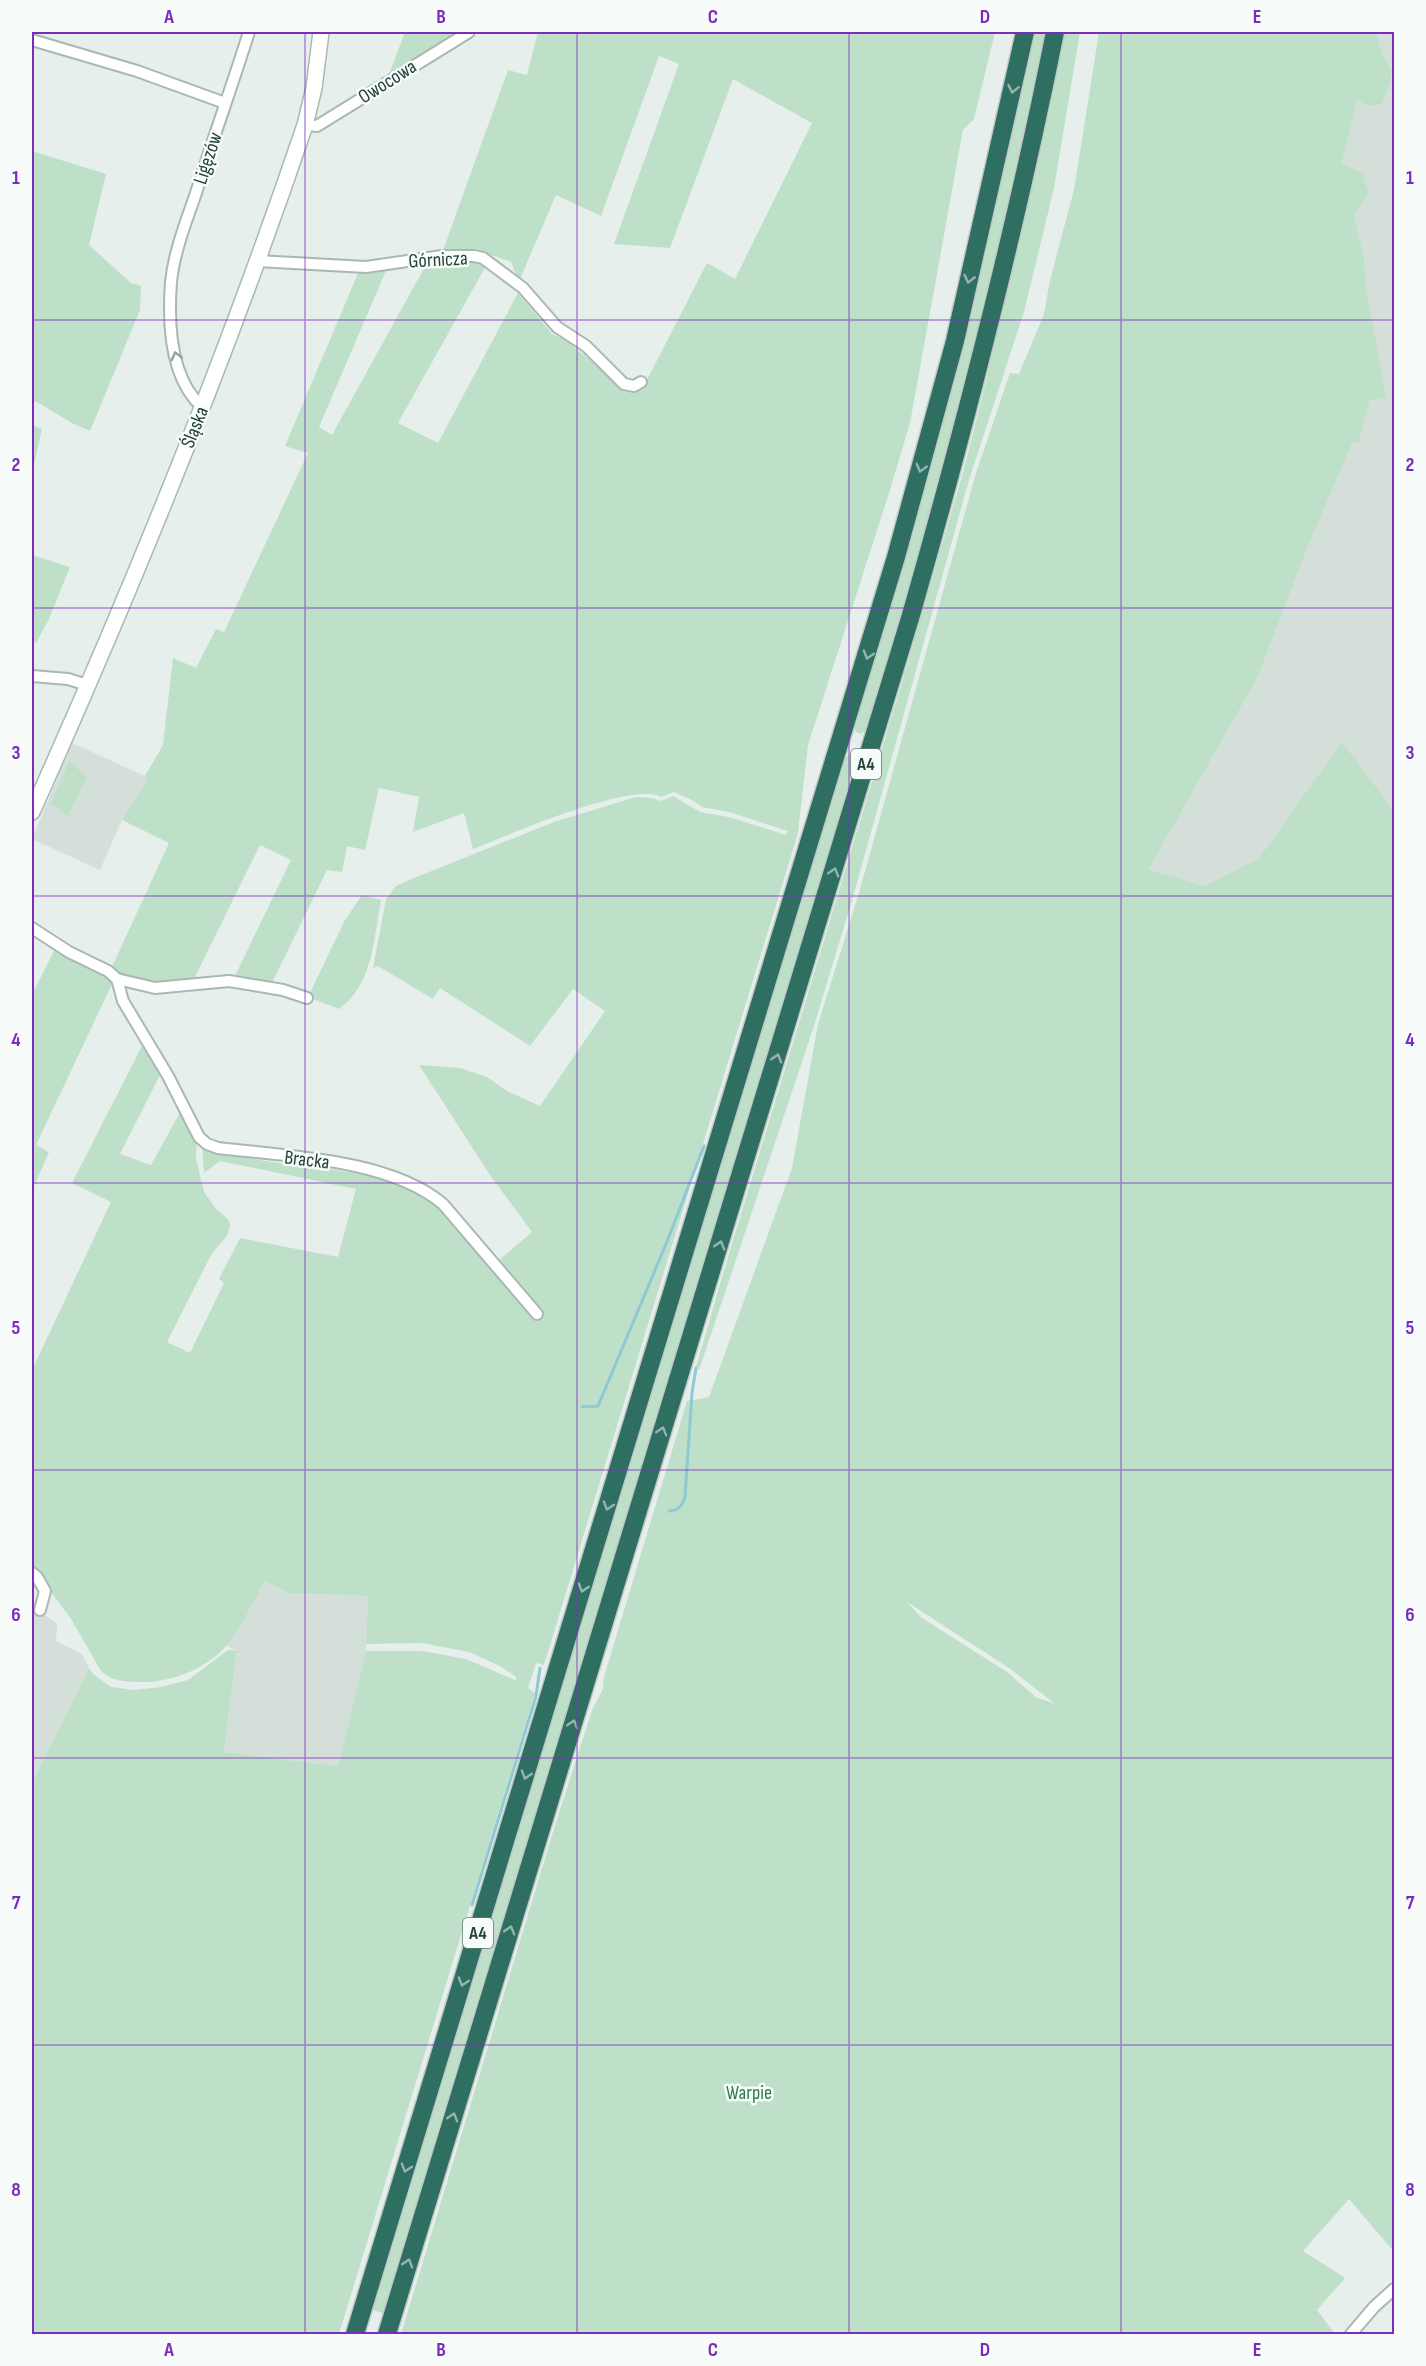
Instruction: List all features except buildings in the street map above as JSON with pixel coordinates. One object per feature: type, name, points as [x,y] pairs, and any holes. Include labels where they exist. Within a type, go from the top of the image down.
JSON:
[{"type":"highway","name":"A4","points":[[356,2334],[896,557],[955,340],[1025,32]]},
{"type":"highway","name":"A4","points":[[387,2329],[814,937],[933,537],[1006,251],[1055,32]]},
{"type":"main road","name":"Śląska","points":[[32,812],[202,407],[257,261],[305,125],[314,88],[321,32]]},
{"type":"street","name":"Ligęzów","points":[[202,407],[180,373],[172,343],[171,280],[180,240],[249,32]]},
{"type":"street","name":"Owocowa","points":[[305,125],[317,126],[469,32]]},
{"type":"street","points":[[32,40],[137,72],[225,103]]},
{"type":"street","name":"Górnicza","points":[[257,261],[366,267],[442,256],[483,258],[523,288],[557,327],[586,346],[624,384],[634,386],[640,382]]},
{"type":"street","points":[[32,676],[68,679],[87,685]]},
{"type":"street","points":[[32,928],[61,947],[108,971],[117,979],[155,988],[229,981],[283,990],[307,998]]},
{"type":"street","name":"Bracka","points":[[117,979],[123,1001],[168,1077],[199,1137],[207,1144],[218,1148],[357,1167],[416,1186],[443,1204],[537,1314]]},
{"type":"street","points":[[32,1573],[45,1591],[40,1610]]},
{"type":"street","points":[[1351,2334],[1374,2307],[1395,2289]]},
{"type":"shaded area","points":[[1376,32],[1394,32],[1394,811],[1342,743],[1259,858],[1204,886],[1149,869],[1257,679],[1308,546],[1352,442],[1359,442],[1370,400],[1364,257],[1354,214],[1362,173],[1342,163],[1357,99],[1391,70],[1383,55]]},
{"type":"shaded area","points":[[72,743],[145,776],[149,781],[122,820],[100,870],[32,839]]},
{"type":"shaded area","points":[[265,1580],[289,1593],[368,1596],[366,1651],[338,1766],[224,1752],[237,1652],[227,1645]]},
{"type":"shaded area","points":[[32,1605],[57,1624],[56,1641],[82,1654],[89,1668],[32,1783]]},
{"type":"green space","points":[[405,32],[460,32],[389,74]]},
{"type":"green space","points":[[538,32],[995,32],[974,119],[963,130],[910,423],[808,745],[798,833],[544,1665],[536,1663],[528,1688],[535,1693],[339,2334],[32,2334],[32,1783],[89,1668],[93,1674],[111,1687],[134,1690],[161,1687],[188,1680],[228,1650],[237,1651],[224,1752],[338,1766],[366,1651],[422,1651],[466,1659],[517,1681],[515,1676],[500,1666],[469,1652],[422,1643],[366,1644],[368,1596],[289,1593],[265,1581],[227,1645],[219,1654],[199,1668],[152,1682],[119,1680],[101,1671],[70,1617],[49,1590],[43,1576],[32,1567],[32,1370],[111,1202],[72,1183],[144,1042],[161,1073],[120,1154],[151,1165],[182,1109],[197,1138],[196,1159],[204,1192],[216,1209],[228,1219],[230,1226],[227,1236],[212,1253],[167,1342],[190,1353],[224,1283],[219,1279],[240,1238],[338,1257],[356,1189],[220,1161],[204,1173],[202,1143],[239,1156],[259,1160],[369,1176],[405,1189],[432,1201],[437,1206],[445,1201],[498,1261],[532,1232],[490,1175],[419,1065],[460,1068],[487,1077],[507,1091],[540,1106],[605,1011],[573,989],[530,1046],[440,988],[433,999],[378,966],[373,968],[386,899],[396,886],[414,878],[554,822],[636,797],[661,801],[673,796],[700,812],[729,817],[786,835],[788,831],[729,812],[702,807],[674,792],[661,797],[646,794],[597,803],[473,849],[464,813],[413,832],[419,797],[379,788],[365,850],[347,846],[342,872],[327,870],[271,985],[233,980],[291,860],[260,845],[192,983],[150,984],[129,979],[111,969],[169,843],[122,820],[148,781],[145,776],[163,745],[173,658],[196,668],[216,629],[224,632],[308,453],[285,446],[359,271],[388,266],[319,427],[332,435],[428,261],[471,259],[487,264],[398,423],[438,443],[518,293],[552,334],[566,340],[627,392],[641,387],[647,380],[707,263],[735,279],[812,123],[733,79],[670,248],[614,244],[679,64],[659,56],[601,216],[556,195],[520,279],[511,262],[492,255],[470,251],[442,253],[508,70],[527,75]]},
{"type":"green space","points":[[1032,32],[1047,32],[1006,219],[948,455],[869,729],[860,734],[856,732],[854,722]]},
{"type":"green space","points":[[1063,32],[1080,32],[1054,188],[1024,312],[969,480],[851,904],[813,1029],[699,1370],[696,1367],[722,1277],[901,686],[964,469],[987,377]]},
{"type":"green space","name":"Warpie","points":[[1099,32],[1376,32],[1383,55],[1391,70],[1391,81],[1382,104],[1369,106],[1357,100],[1342,163],[1362,173],[1369,193],[1354,214],[1364,257],[1366,288],[1386,397],[1370,400],[1359,442],[1352,443],[1308,546],[1257,679],[1149,869],[1204,886],[1259,858],[1342,742],[1394,811],[1394,2252],[1349,2199],[1303,2251],[1345,2278],[1317,2310],[1335,2334],[401,2334],[553,1832],[592,1710],[603,1689],[604,1677],[687,1401],[709,1397],[792,1168],[818,1024],[859,893],[976,473],[1010,373],[1019,374],[1044,314],[1050,280],[1074,190]],"holes":[[[907,1602],[1009,1668],[1054,1703],[1037,1698],[1007,1672],[922,1618]]]},
{"type":"green space","points":[[32,151],[106,174],[89,245],[131,283],[141,286],[140,310],[90,431],[35,401],[32,407]]},
{"type":"green space","points":[[32,425],[42,429],[33,469],[32,468]]},
{"type":"green space","points":[[32,555],[70,567],[49,619],[36,643],[32,640]]},
{"type":"green space","points":[[854,752],[859,762],[386,2314],[370,2309],[843,759]]},
{"type":"green space","points":[[69,761],[87,777],[68,816],[51,804]]},
{"type":"green space","points":[[362,895],[381,900],[374,944],[359,987],[339,1009],[308,997],[345,920]]},
{"type":"green space","points":[[55,949],[105,973],[113,982],[36,1145],[49,1152],[32,1191],[32,995]]},
{"type":"waterway","points":[[582,1407],[598,1406],[666,1244],[704,1146]]},
{"type":"waterway","points":[[669,1511],[680,1507],[685,1496],[692,1393],[696,1368]]},
{"type":"waterway","points":[[472,1905],[536,1696],[540,1668]]}]
